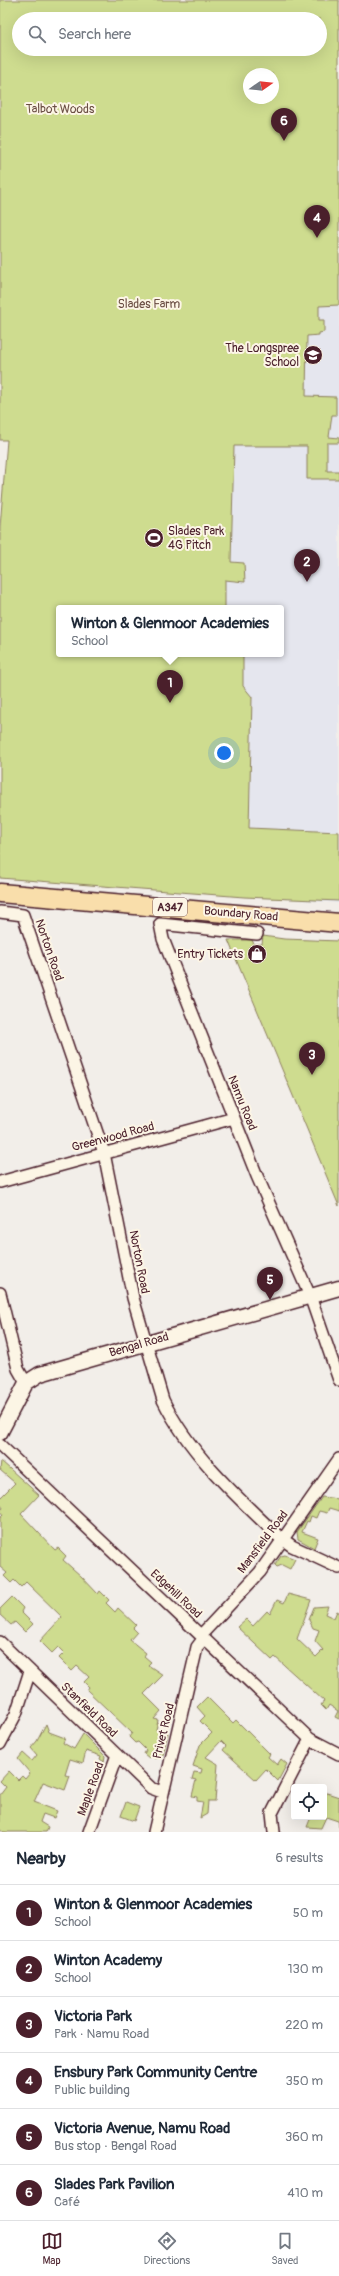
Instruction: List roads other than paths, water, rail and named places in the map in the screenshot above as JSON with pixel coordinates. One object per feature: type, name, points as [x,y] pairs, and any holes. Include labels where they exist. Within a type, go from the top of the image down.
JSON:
[{"type":"main road","name":"Boundary Road","points":[[0,893],[339,923]]},
{"type":"street","name":"Norton Road","points":[[0,912],[23,915],[104,1153],[130,1285],[163,1400],[184,1436],[198,1454],[282,1540],[315,1558],[339,1568]]},
{"type":"street","name":"Namu Road","points":[[257,934],[160,924],[163,939],[272,1214],[310,1296],[339,1380]]},
{"type":"street","name":"Greenwood Road","points":[[0,1182],[234,1118]]},
{"type":"street","name":"Bengal Road","points":[[26,1383],[33,1377],[50,1370],[339,1288]]},
{"type":"street","points":[[0,1293],[18,1369],[26,1383],[0,1433]]},
{"type":"street","name":"Edgehill Road","points":[[0,1445],[310,1739],[339,1754]]},
{"type":"street","name":"Mansfield Road","points":[[203,1637],[254,1578],[339,1459]]},
{"type":"street","name":"Privet Road","points":[[154,1832],[162,1792],[197,1647],[203,1637]]},
{"type":"street","name":"Stanfield Road","points":[[0,1642],[151,1788],[162,1792]]},
{"type":"street","points":[[0,1744],[16,1714],[30,1671]]},
{"type":"street","points":[[274,1832],[272,1813],[310,1739]]},
{"type":"street","name":"Maple Road","points":[[89,1832],[117,1755]]},
{"type":"place","name":"Slades Park Pavilion","points":[[284,141]]},
{"type":"place","name":"Ensbury Park Community Centre","points":[[317,238]]},
{"type":"place","name":"The Longspree School","points":[[313,355]]},
{"type":"place","name":"Slades Park 4G Pitch","points":[[154,538]]},
{"type":"place","name":"Winton Academy","points":[[307,582]]},
{"type":"place","name":"Winton & Glenmoor Academies","points":[[170,703]]},
{"type":"place","name":"Entry Tickets","points":[[257,954]]},
{"type":"place","name":"Victoria Park","points":[[312,1075]]},
{"type":"place","name":"Victoria Avenue, Namu Road","points":[[270,1300]]},
{"type":"park label","name":"Talbot Woods","points":[[60,109]]},
{"type":"park label","name":"Slades Farm","points":[[149,304]]}]
